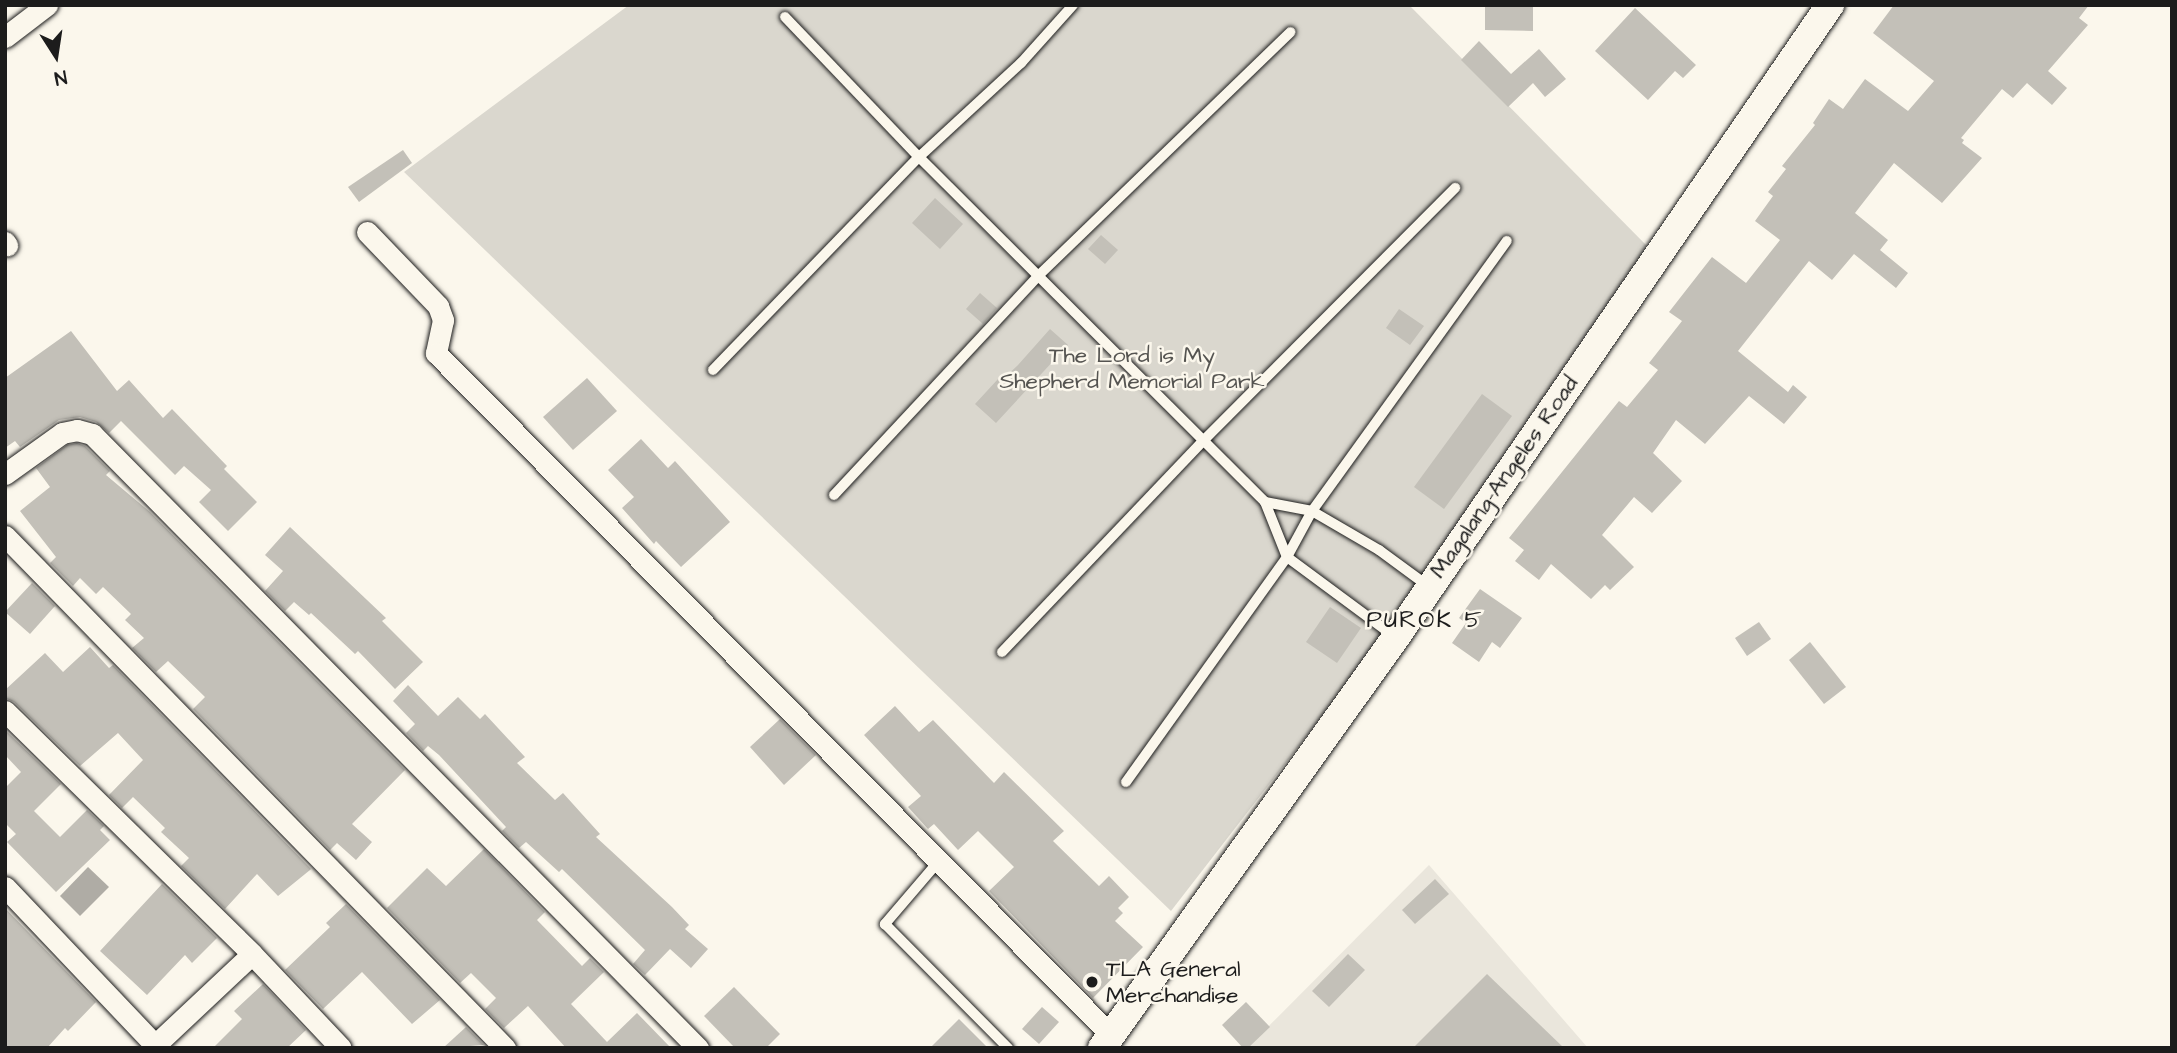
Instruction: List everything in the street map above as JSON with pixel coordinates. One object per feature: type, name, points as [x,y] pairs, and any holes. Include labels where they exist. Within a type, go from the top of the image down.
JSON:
[{"type":"main road","name":"Magalang-Angeles Road","points":[[1106,1042],[1396,637],[1830,5]]},
{"type":"street","points":[[5,37],[47,5]]},
{"type":"street","points":[[367,232],[438,306],[443,320],[436,353],[938,862],[1106,1042]]},
{"type":"street","points":[[5,474],[62,433],[77,430],[92,434],[698,1048]]},
{"type":"street","points":[[5,536],[505,1048]]},
{"type":"street","points":[[5,711],[252,954],[341,1048]]},
{"type":"street","points":[[5,887],[155,1047],[252,954]]},
{"type":"lane","points":[[713,370],[919,157],[1021,63],[1073,5]]},
{"type":"lane","points":[[785,17],[919,157],[1265,502],[1287,556],[1396,637]]},
{"type":"lane","points":[[834,495],[1038,276],[1291,32]]},
{"type":"lane","points":[[1002,652],[1204,440],[1455,188]]},
{"type":"lane","points":[[1126,782],[1287,556],[1312,512],[1507,242]]},
{"type":"lane","points":[[1265,502],[1312,512],[1379,550],[1428,587]]},
{"type":"lane","points":[[938,862],[885,924],[1008,1048]]},
{"type":"shaded area","points":[[1429,865],[1588,1048],[1247,1048]]},
{"type":"shaded area","points":[[88,867],[109,887],[80,916],[60,896]]},
{"type":"green space","name":"The Lord is My Shepherd Memorial Park","points":[[629,5],[1409,5],[1650,249],[1432,574],[1171,911],[404,172]]},
{"type":"building","points":[[1485,5],[1533,5],[1533,31],[1485,30]]},
{"type":"building","points":[[1894,5],[2089,5],[2079,18],[2088,25],[2048,71],[2067,88],[2052,105],[2027,83],[2013,98],[2002,89],[1961,138],[1964,140],[1962,143],[1982,158],[1942,203],[1894,163],[1855,213],[1888,240],[1880,250],[1908,273],[1896,288],[1854,254],[1832,280],[1809,261],[1738,351],[1788,392],[1793,385],[1807,397],[1784,424],[1749,396],[1705,444],[1676,420],[1653,453],[1682,481],[1652,513],[1634,497],[1602,535],[1634,567],[1610,590],[1605,585],[1591,599],[1551,564],[1539,580],[1515,561],[1524,550],[1509,538],[1619,401],[1627,407],[1658,370],[1649,363],[1682,321],[1669,312],[1712,257],[1746,283],[1780,240],[1755,221],[1773,196],[1768,192],[1786,169],[1782,166],[1815,125],[1813,123],[1829,99],[1843,109],[1865,79],[1908,111],[1934,81],[1873,33]]},
{"type":"building","points":[[1635,8],[1696,65],[1683,78],[1675,71],[1648,100],[1595,51]]},
{"type":"building","points":[[1479,41],[1511,74],[1539,49],[1566,79],[1545,97],[1533,83],[1508,107],[1461,60]]},
{"type":"building","points":[[403,150],[412,163],[359,202],[348,187]]},
{"type":"building","points":[[935,198],[963,224],[940,249],[912,223]]},
{"type":"building","points":[[1101,235],[1118,250],[1105,264],[1088,249]]},
{"type":"building","points":[[980,293],[997,308],[983,324],[966,309]]},
{"type":"building","points":[[1399,309],[1424,326],[1410,345],[1386,328]]},
{"type":"building","points":[[1050,329],[1068,345],[996,423],[975,404],[998,379],[1001,381],[1018,365]]},
{"type":"building","points":[[71,331],[117,391],[129,380],[163,418],[172,409],[227,466],[224,469],[257,502],[228,531],[199,502],[211,490],[184,466],[175,475],[121,421],[109,433],[96,422],[80,417],[59,420],[20,447],[15,441],[5,448],[5,378]]},
{"type":"building","points":[[587,378],[617,411],[573,450],[543,417]]},
{"type":"building","points":[[1482,394],[1512,416],[1444,509],[1414,487]]},
{"type":"building","points":[[641,439],[668,468],[675,461],[730,522],[681,567],[656,541],[654,544],[622,508],[634,497],[608,470]]},
{"type":"building","points":[[77,443],[85,446],[110,471],[106,475],[150,512],[405,770],[352,824],[372,842],[356,860],[337,843],[330,850],[193,709],[205,697],[168,661],[156,672],[132,648],[144,638],[125,620],[131,614],[103,587],[96,594],[80,578],[73,586],[50,563],[56,557],[20,511],[50,487],[36,468],[67,445]]},
{"type":"building","points":[[290,527],[386,618],[382,621],[423,662],[395,689],[358,651],[355,654],[311,613],[309,615],[294,602],[285,611],[265,591],[283,571],[265,555]]},
{"type":"building","points":[[32,583],[55,606],[30,634],[5,612]]},
{"type":"building","points":[[1480,589],[1522,618],[1500,648],[1492,642],[1479,662],[1452,643],[1466,623],[1459,618]]},
{"type":"building","points":[[1330,607],[1361,628],[1337,663],[1306,642]]},
{"type":"building","points":[[1759,622],[1771,639],[1747,656],[1735,638]]},
{"type":"building","points":[[1810,642],[1846,687],[1824,704],[1789,660]]},
{"type":"building","points":[[90,647],[109,668],[113,665],[310,870],[278,896],[257,874],[225,909],[181,866],[189,858],[161,832],[165,828],[133,797],[122,808],[109,795],[143,760],[118,733],[80,766],[14,702],[5,698],[5,690],[45,653],[63,672]]},
{"type":"building","points":[[408,685],[438,716],[458,697],[480,719],[485,714],[525,757],[517,763],[555,800],[563,793],[600,834],[596,837],[689,925],[685,929],[708,949],[691,968],[670,949],[645,975],[633,964],[645,950],[562,869],[559,872],[526,842],[519,848],[502,831],[506,827],[439,755],[428,746],[423,751],[406,733],[415,724],[393,701]]},
{"type":"building","points":[[895,706],[919,732],[933,720],[994,783],[1004,772],[1064,831],[1053,841],[1099,886],[1109,876],[1129,897],[1118,908],[1123,913],[1115,921],[1143,947],[1093,998],[989,891],[1014,867],[978,831],[958,850],[934,824],[928,829],[908,807],[921,796],[864,735]]},
{"type":"building","points":[[780,719],[816,755],[784,785],[750,747]]},
{"type":"building","points":[[5,730],[61,784],[34,811],[60,837],[87,810],[104,826],[100,830],[110,840],[56,892],[7,842],[16,834],[5,823],[5,788],[21,772],[5,755]]},
{"type":"building","points":[[484,849],[545,912],[537,920],[582,966],[590,958],[604,972],[571,1004],[607,1042],[637,1013],[671,1048],[566,1048],[528,1006],[504,1028],[485,1009],[496,998],[471,973],[460,983],[387,908],[427,868],[446,886]]},
{"type":"building","points":[[1435,879],[1449,894],[1415,924],[1402,910]]},
{"type":"building","points":[[162,884],[217,938],[192,963],[185,955],[147,995],[100,951]]},
{"type":"building","points":[[346,904],[440,1000],[412,1024],[362,972],[323,1009],[285,970],[330,927],[326,923]]},
{"type":"building","points":[[5,908],[96,1002],[68,1031],[65,1028],[47,1048],[5,1048]]},
{"type":"building","points":[[1348,954],[1365,970],[1329,1007],[1312,991]]},
{"type":"building","points":[[1487,974],[1564,1048],[1413,1048]]},
{"type":"building","points":[[263,984],[306,1030],[287,1048],[213,1048],[242,1019],[234,1011]]},
{"type":"building","points":[[734,987],[780,1034],[766,1048],[735,1048],[704,1016]]},
{"type":"building","points":[[1246,1002],[1270,1027],[1248,1048],[1243,1048],[1222,1025]]},
{"type":"building","points":[[1042,1007],[1059,1022],[1039,1044],[1022,1029]]},
{"type":"building","points":[[959,1019],[988,1048],[930,1048]]},
{"type":"building","points":[[466,1027],[484,1045],[443,1048]]},
{"type":"place","name":"TLA General Merchandise","points":[[1092,982]]},
{"type":"district","name":"PUROK 5","points":[[1425,621]]}]
